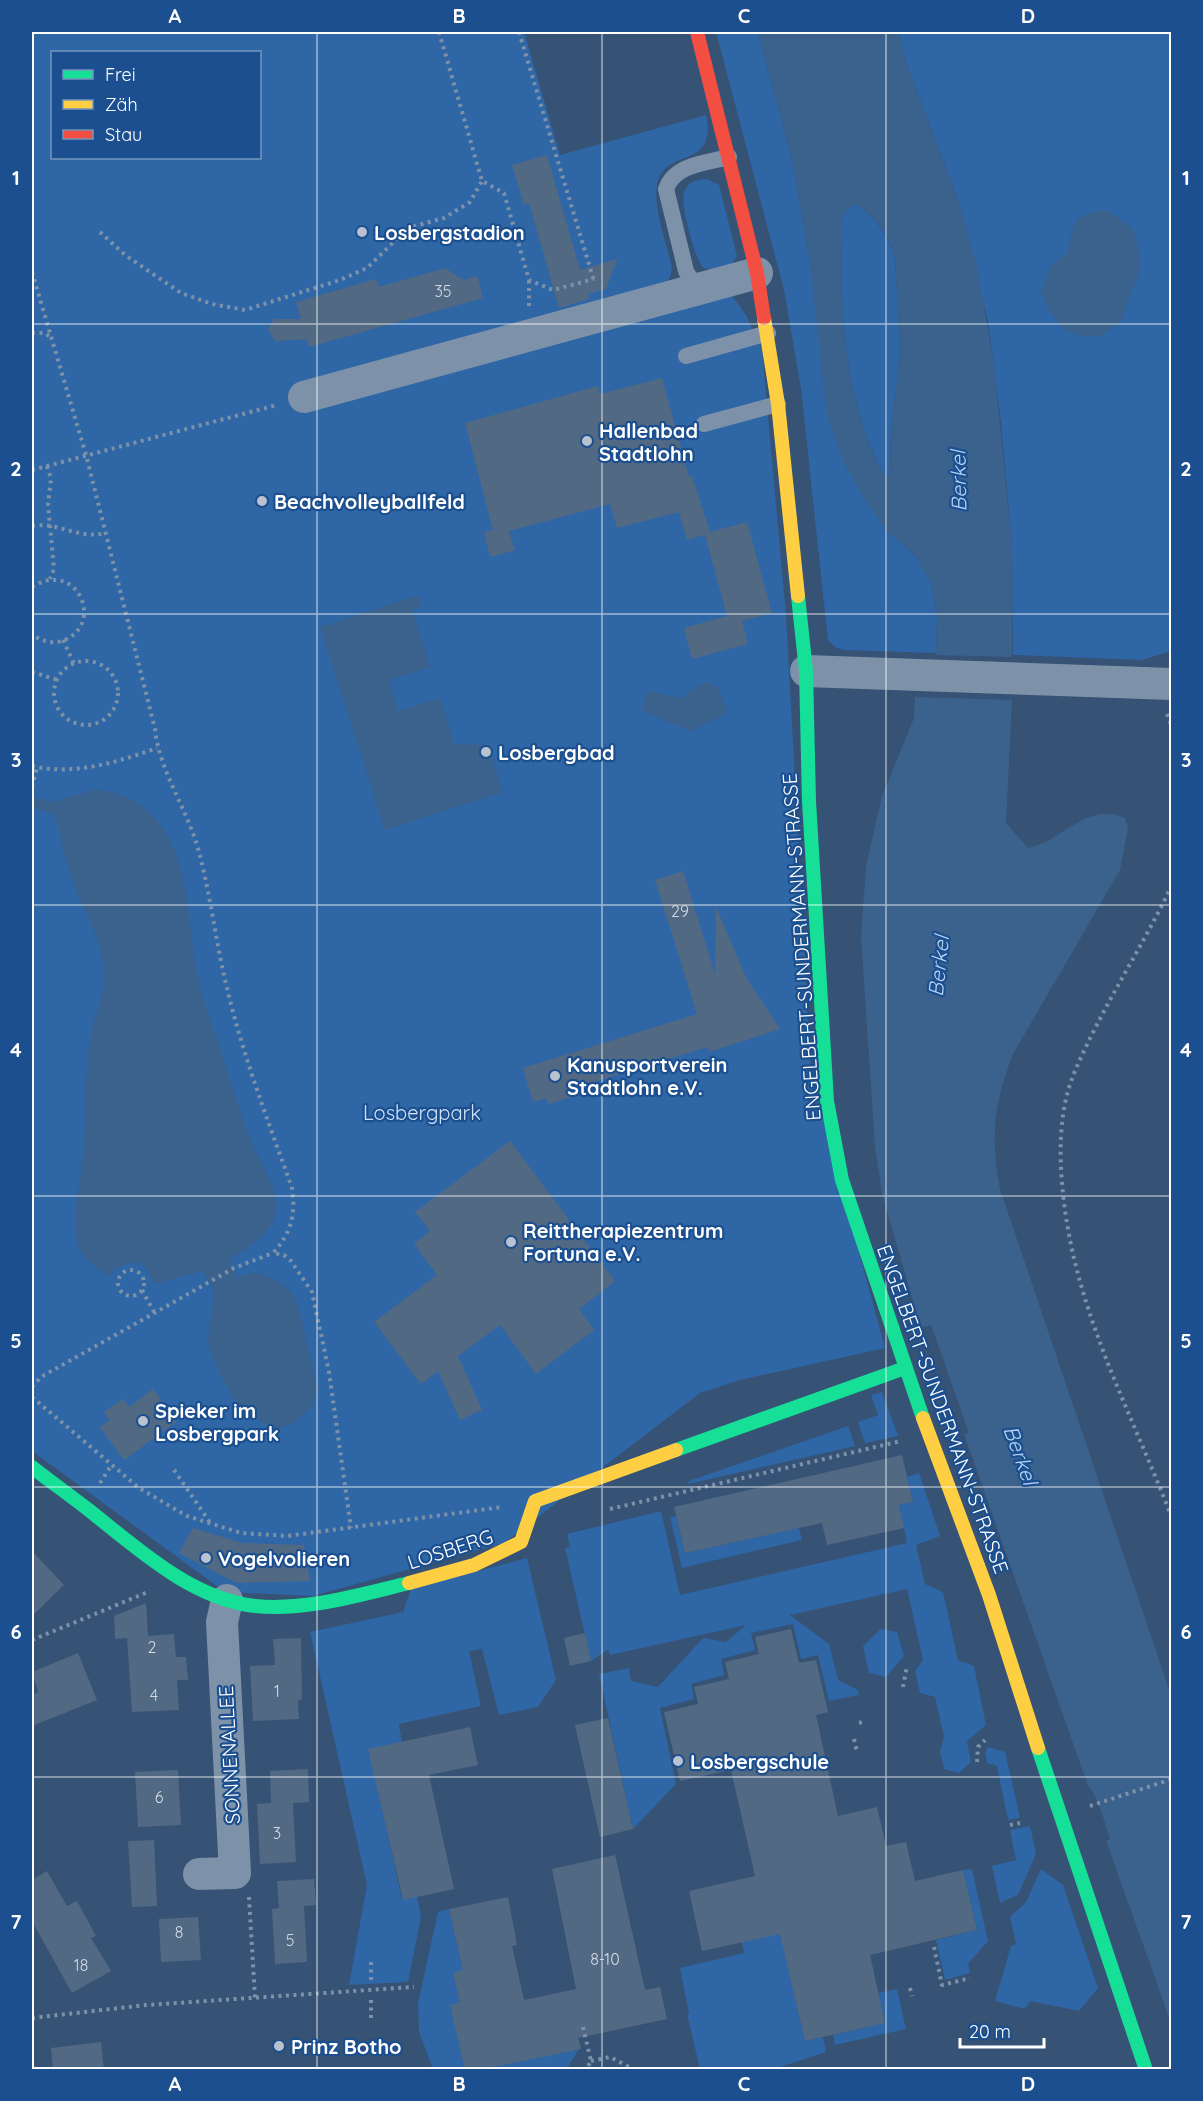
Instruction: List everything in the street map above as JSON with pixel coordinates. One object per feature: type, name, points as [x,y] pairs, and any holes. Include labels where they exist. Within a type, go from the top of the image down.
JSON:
[{"type":"street","name":"ENGELBERT-SUNDERMANN-STRASSE","points":[[697,32],[757,273],[778,404],[806,671],[809,801],[827,1101],[842,1180],[905,1368],[972,1544],[1146,2070]]},
{"type":"street","points":[[304,397],[757,273]]},
{"type":"street","points":[[806,671],[1172,684]]},
{"type":"street","points":[[535,1501],[905,1368]]},
{"type":"street","name":"LOSBERG","points":[[32,1467],[135,1547],[184,1579],[227,1600],[254,1606],[335,1600],[434,1578],[485,1562],[521,1542],[535,1501]]},
{"type":"street","name":"SONNENALLEE","points":[[227,1600],[222,1622],[235,1873]]},
{"type":"street","points":[[199,1874],[235,1873]]},
{"type":"lane","points":[[705,286],[690,278],[686,271],[666,189],[669,181],[677,172],[729,158]]},
{"type":"lane","points":[[686,356],[768,333]]},
{"type":"lane","points":[[704,424],[778,404]]},
{"type":"path","points":[[439,32],[482,181],[504,193],[529,280],[553,290],[594,279]]},
{"type":"path","points":[[519,32],[603,315]]},
{"type":"path","points":[[100,232],[134,262],[181,293],[212,304],[245,310],[340,280],[367,268],[408,228],[444,218],[470,202],[482,181]]},
{"type":"path","points":[[32,272],[86,455],[155,729],[157,748],[187,814],[197,846],[226,985],[239,1031],[292,1188],[295,1207],[293,1221],[285,1239],[273,1253],[234,1268],[154,1312],[41,1377],[32,1387]]},
{"type":"path","points":[[32,333],[45,333],[51,337]]},
{"type":"path","points":[[32,464],[32,470],[304,397]]},
{"type":"path","points":[[48,466],[51,480],[48,504],[54,569],[50,579]]},
{"type":"path","points":[[32,526],[50,525],[76,534],[106,533]]},
{"type":"path","points":[[32,587],[50,579],[69,584],[82,599],[85,610],[83,621],[77,630],[63,640],[49,642],[32,634]]},
{"type":"path","points":[[63,640],[74,664]]},
{"type":"path","points":[[93,662],[110,673],[116,682],[118,693],[111,713],[93,725],[72,722],[57,707],[55,697],[58,680],[65,670],[74,664],[93,662]]},
{"type":"path","points":[[32,672],[58,680]]},
{"type":"path","points":[[32,786],[34,766],[68,769],[118,762],[157,748]]},
{"type":"path","points":[[1172,885],[1074,1072],[1063,1112],[1060,1155],[1066,1226],[1076,1275],[1097,1341],[1172,1518]]},
{"type":"path","points":[[273,1253],[284,1255],[291,1261],[312,1292],[329,1372],[351,1528]]},
{"type":"path","points":[[142,1290],[134,1296],[127,1296],[121,1292],[119,1278],[123,1273],[137,1271],[144,1283],[142,1290],[154,1312]]},
{"type":"path","points":[[32,1397],[139,1488],[187,1516],[241,1533],[287,1536],[460,1515],[535,1501]]},
{"type":"path","points":[[635,1503],[929,1435]]},
{"type":"path","points":[[174,1470],[212,1525]]},
{"type":"path","points":[[32,1640],[150,1592]]},
{"type":"path","points":[[903,1687],[908,1666]]},
{"type":"path","points":[[859,1723],[866,1721]]},
{"type":"path","points":[[854,1739],[857,1752]]},
{"type":"path","points":[[977,1762],[978,1747],[986,1740]]},
{"type":"path","points":[[1062,1815],[1172,1779]]},
{"type":"path","points":[[1010,1825],[1020,1823]]},
{"type":"path","points":[[235,1873],[250,1898],[255,1998]]},
{"type":"path","points":[[934,1947],[942,1985],[970,1978]]},
{"type":"path","points":[[371,1961],[371,1980]]},
{"type":"path","points":[[32,2018],[146,2005],[414,1987]]},
{"type":"path","points":[[910,1988],[912,1996]]},
{"type":"path","points":[[371,1998],[371,2018]]},
{"type":"path","points":[[583,2027],[591,2061],[586,2070]]},
{"type":"path","points":[[591,2061],[610,2057],[635,2070]]},
{"type":"green space","name":"Losbergpark","points":[[32,32],[524,32],[560,155],[706,115],[708,133],[704,144],[697,152],[669,166],[661,174],[657,186],[657,205],[672,267],[670,278],[663,286],[730,293],[746,315],[762,350],[786,615],[811,1074],[885,1348],[740,1380],[700,1393],[504,1543],[313,1596],[225,1592],[32,1451]]},
{"type":"green space","points":[[716,32],[758,32],[792,159],[845,465],[887,531],[917,557],[932,585],[937,618],[936,653],[843,650],[835,647],[828,640],[801,389],[784,290]]},
{"type":"green space","points":[[899,32],[1171,32],[1171,651],[1142,660],[1013,655],[1012,545],[1001,423],[988,322],[960,205],[906,63]]},
{"type":"green space","points":[[707,179],[719,185],[737,256],[731,265],[715,271],[704,268],[700,263],[686,219],[683,198],[690,183]]},
{"type":"green space","points":[[855,204],[868,213],[880,227],[895,257],[900,353],[891,432],[890,474],[886,477],[876,459],[859,413],[852,386],[844,332],[841,221],[847,209]]},
{"type":"green space","points":[[882,1392],[898,1436],[865,1443],[858,1422],[878,1415],[871,1395]]},
{"type":"green space","points":[[848,1426],[855,1446],[688,1484],[689,1481]]},
{"type":"green space","points":[[919,1473],[940,1536],[916,1545],[925,1584],[943,1592],[958,1660],[974,1666],[986,1725],[967,1741],[971,1762],[959,1773],[944,1769],[940,1752],[944,1737],[935,1697],[920,1693],[915,1671],[923,1660],[907,1589],[790,1615],[829,1644],[838,1680],[858,1690],[859,1695],[829,1701],[818,1655],[801,1659],[793,1624],[751,1633],[755,1650],[721,1659],[724,1675],[691,1684],[694,1699],[660,1708],[676,1784],[633,1829],[599,1674],[629,1668],[631,1681],[658,1687],[703,1638],[726,1642],[746,1625],[610,1655],[608,1650],[591,1661],[565,1548],[570,1547],[567,1534],[661,1511],[680,1595],[907,1543],[899,1505],[913,1502],[907,1477]]},
{"type":"green space","points":[[676,1516],[685,1553],[799,1528],[802,1540],[682,1568],[670,1517]]},
{"type":"green space","points":[[527,1558],[556,1680],[538,1707],[499,1715],[482,1649],[469,1651],[481,1706],[399,1724],[402,1742],[369,1750],[402,1899],[417,1896],[421,1917],[408,1982],[349,1985],[367,1885],[310,1632],[403,1612],[411,1589]]},
{"type":"green space","points":[[881,1629],[897,1632],[904,1656],[886,1677],[869,1673],[863,1646]]},
{"type":"green space","points":[[988,1747],[1005,1752],[1020,1818],[1008,1820],[997,1766],[987,1763],[985,1753]]},
{"type":"green space","points":[[1030,1826],[1036,1854],[1018,1895],[1000,1903],[992,1866],[1016,1860],[1010,1830]]},
{"type":"green space","points":[[972,1869],[988,1941],[968,1964],[970,1973],[945,1980],[936,1940],[977,1930],[963,1870]]},
{"type":"green space","points":[[1041,1869],[1063,1885],[1098,1988],[1079,2011],[1030,2001],[1025,2009],[995,2001],[1011,1946],[1016,1944],[1010,1917],[1026,1902]]},
{"type":"green space","points":[[449,1909],[463,1970],[454,1973],[460,2002],[451,2005],[465,2069],[433,2069],[419,2032],[418,2003],[438,1912]]},
{"type":"green space","points":[[776,1914],[805,2041],[823,2037],[826,2052],[774,2069],[700,2069],[687,2014],[689,2013],[680,1968],[744,1953],[742,1942]]},
{"type":"green space","points":[[897,1989],[906,2029],[835,2045],[833,2035],[885,2023],[878,1993]]},
{"type":"green space","points":[[580,2047],[567,2069],[478,2070],[570,2051]]},
{"type":"water","name":"Berkel","points":[[758,32],[899,32],[906,63],[960,205],[977,268],[994,364],[1012,545],[1012,699],[1006,823],[1028,848],[1053,838],[1087,818],[1098,815],[1111,814],[1125,818],[1128,828],[1120,870],[1013,1054],[998,1105],[995,1153],[1000,1189],[1171,1695],[1171,2023],[1106,1841],[1110,1839],[1101,1811],[1088,1786],[964,1434],[969,1433],[931,1325],[921,1328],[882,1194],[875,1147],[861,937],[866,866],[882,796],[914,718],[915,697],[936,653],[937,618],[932,585],[917,557],[887,531],[865,500],[845,465],[827,417],[811,271],[792,159]],"holes":[[[855,204],[880,226],[895,257],[900,353],[891,432],[890,474],[887,477],[876,460],[859,413],[852,386],[844,332],[841,221],[847,209]]]},
{"type":"water","points":[[1108,210],[1133,230],[1139,252],[1140,271],[1122,321],[1101,336],[1084,337],[1065,331],[1049,310],[1041,292],[1050,267],[1068,252],[1077,220],[1088,213]]},
{"type":"water","points":[[418,595],[421,607],[412,610],[430,667],[389,680],[398,711],[440,698],[455,744],[488,745],[503,792],[385,830],[320,627]]},
{"type":"water","points":[[705,682],[718,687],[727,709],[722,716],[691,731],[642,711],[646,694],[649,691],[681,698]]},
{"type":"water","points":[[94,790],[127,797],[137,802],[161,825],[175,851],[184,884],[194,955],[203,998],[246,1128],[272,1184],[276,1212],[270,1227],[243,1251],[229,1259],[238,1278],[248,1273],[263,1274],[281,1283],[293,1294],[300,1313],[318,1391],[312,1406],[294,1423],[278,1428],[266,1425],[239,1406],[221,1377],[211,1354],[208,1338],[214,1291],[203,1271],[154,1284],[145,1266],[133,1262],[115,1268],[110,1276],[88,1260],[80,1250],[75,1218],[84,1147],[87,1062],[92,1028],[102,993],[103,959],[97,937],[71,876],[55,815],[32,807],[32,797],[53,802]]},
{"type":"pier","points":[[932,655],[1016,657],[1015,700],[915,697],[916,689]]},
{"type":"building","points":[[547,155],[580,270],[617,259],[606,289],[588,294],[589,299],[559,308],[529,203],[524,205],[512,165]]},
{"type":"building","points":[[445,268],[464,280],[477,276],[483,298],[309,347],[307,339],[275,341],[268,330],[274,319],[301,319],[296,302],[376,279],[379,287]]},
{"type":"building","name":"Hallenbad Stadtlohn","points":[[662,378],[689,477],[692,476],[710,532],[747,522],[772,613],[742,621],[748,644],[692,659],[684,628],[727,616],[705,535],[687,540],[679,512],[617,528],[610,504],[509,531],[515,550],[490,557],[484,532],[493,530],[465,423],[598,386],[600,394]]},
{"type":"building","points":[[683,871],[715,974],[716,907],[746,977],[780,1029],[709,1052],[707,1047],[587,1084],[589,1092],[548,1104],[546,1098],[533,1102],[523,1068],[697,1014],[655,880]]},
{"type":"building","name":"Reittherapiezentrum Fortuna e.V.","points":[[510,1141],[615,1281],[579,1309],[594,1330],[536,1374],[500,1325],[458,1356],[482,1410],[460,1420],[438,1371],[421,1384],[374,1322],[437,1275],[414,1244],[430,1231],[415,1212]]},
{"type":"building","name":"Spieker im Losbergpark","points":[[153,1389],[176,1422],[124,1460],[100,1427],[110,1420],[104,1412],[123,1399],[129,1407]]},
{"type":"building","points":[[902,1455],[913,1502],[899,1505],[904,1528],[827,1545],[822,1523],[685,1553],[674,1507]]},
{"type":"building","points":[[193,1528],[242,1543],[304,1545],[310,1581],[236,1583],[179,1553]]},
{"type":"building","points":[[32,1551],[64,1585],[32,1616]]},
{"type":"building","points":[[146,1603],[148,1636],[174,1634],[176,1657],[186,1657],[188,1680],[177,1680],[179,1710],[132,1712],[127,1638],[115,1639],[114,1616]]},
{"type":"building","points":[[791,1629],[799,1663],[816,1660],[828,1712],[816,1715],[838,1816],[877,1807],[886,1846],[906,1842],[915,1881],[963,1870],[977,1930],[870,1955],[885,2023],[805,2041],[780,1934],[702,1951],[689,1891],[755,1876],[731,1770],[680,1781],[664,1712],[698,1704],[694,1687],[729,1679],[725,1662],[759,1654],[755,1637]]},
{"type":"building","points":[[585,1633],[591,1661],[570,1666],[564,1638]]},
{"type":"building","points":[[301,1638],[302,1700],[298,1700],[299,1719],[253,1721],[250,1666],[275,1665],[273,1639]]},
{"type":"building","points":[[78,1653],[97,1700],[32,1726],[32,1695],[38,1692],[32,1672]]},
{"type":"building","points":[[608,1718],[633,1829],[600,1837],[575,1725]]},
{"type":"building","points":[[470,1727],[478,1765],[429,1775],[454,1889],[403,1900],[368,1749]]},
{"type":"building","points":[[308,1769],[309,1802],[293,1803],[296,1862],[260,1864],[257,1804],[271,1803],[270,1771]]},
{"type":"building","points":[[178,1770],[181,1825],[138,1827],[135,1772]]},
{"type":"building","points":[[154,1840],[157,1906],[132,1907],[128,1841]]},
{"type":"building","points":[[615,1855],[645,1990],[660,1987],[667,2019],[578,2038],[581,2049],[478,2070],[465,2070],[450,2005],[460,2002],[453,1973],[463,1970],[449,1909],[508,1897],[517,1945],[512,1946],[524,2000],[576,1989],[552,1869]]},
{"type":"building","points":[[47,1871],[67,1906],[77,1901],[96,1936],[91,1938],[111,1971],[72,1993],[32,1921],[32,1880]]},
{"type":"building","points":[[314,1879],[316,1905],[304,1906],[307,1962],[275,1964],[272,1909],[279,1908],[277,1881]]},
{"type":"building","points":[[198,1917],[201,1960],[161,1962],[159,1919]]},
{"type":"building","points":[[101,2042],[104,2070],[53,2070],[51,2048]]},
{"type":"traffic: fast","points":[[798,596],[806,671],[809,801],[827,1101],[842,1180],[923,1418]]},
{"type":"traffic: fast","points":[[676,1450],[905,1368]]},
{"type":"traffic: fast","points":[[32,1467],[147,1556],[209,1594],[255,1606],[294,1606],[332,1601],[409,1583]]},
{"type":"traffic: fast","points":[[1038,1748],[1146,2070]]},
{"type":"traffic: slow","points":[[764,318],[778,404],[798,596]]},
{"type":"traffic: slow","points":[[923,1418],[989,1595],[1038,1748]]},
{"type":"traffic: slow","points":[[409,1583],[474,1565],[521,1542],[535,1501],[676,1450]]},
{"type":"traffic: jam","points":[[697,32],[757,273],[764,318]]},
{"type":"place","name":"Losbergstadion","points":[[362,232]]},
{"type":"place","name":"Hallenbad Stadtlohn","points":[[587,441]]},
{"type":"place","name":"Beachvolleyballfeld","points":[[262,501]]},
{"type":"place","name":"Losbergbad","points":[[486,752]]},
{"type":"place","name":"Kanusportverein Stadtlohn e.V.","points":[[555,1076]]},
{"type":"place","name":"Reittherapiezentrum Fortuna e.V.","points":[[511,1242]]},
{"type":"place","name":"Spieker im Losbergpark","points":[[143,1421]]},
{"type":"place","name":"Vogelvolieren","points":[[206,1558]]},
{"type":"place","name":"Losbergschule","points":[[678,1761]]},
{"type":"place","name":"Prinz Botho","points":[[279,2046]]}]
